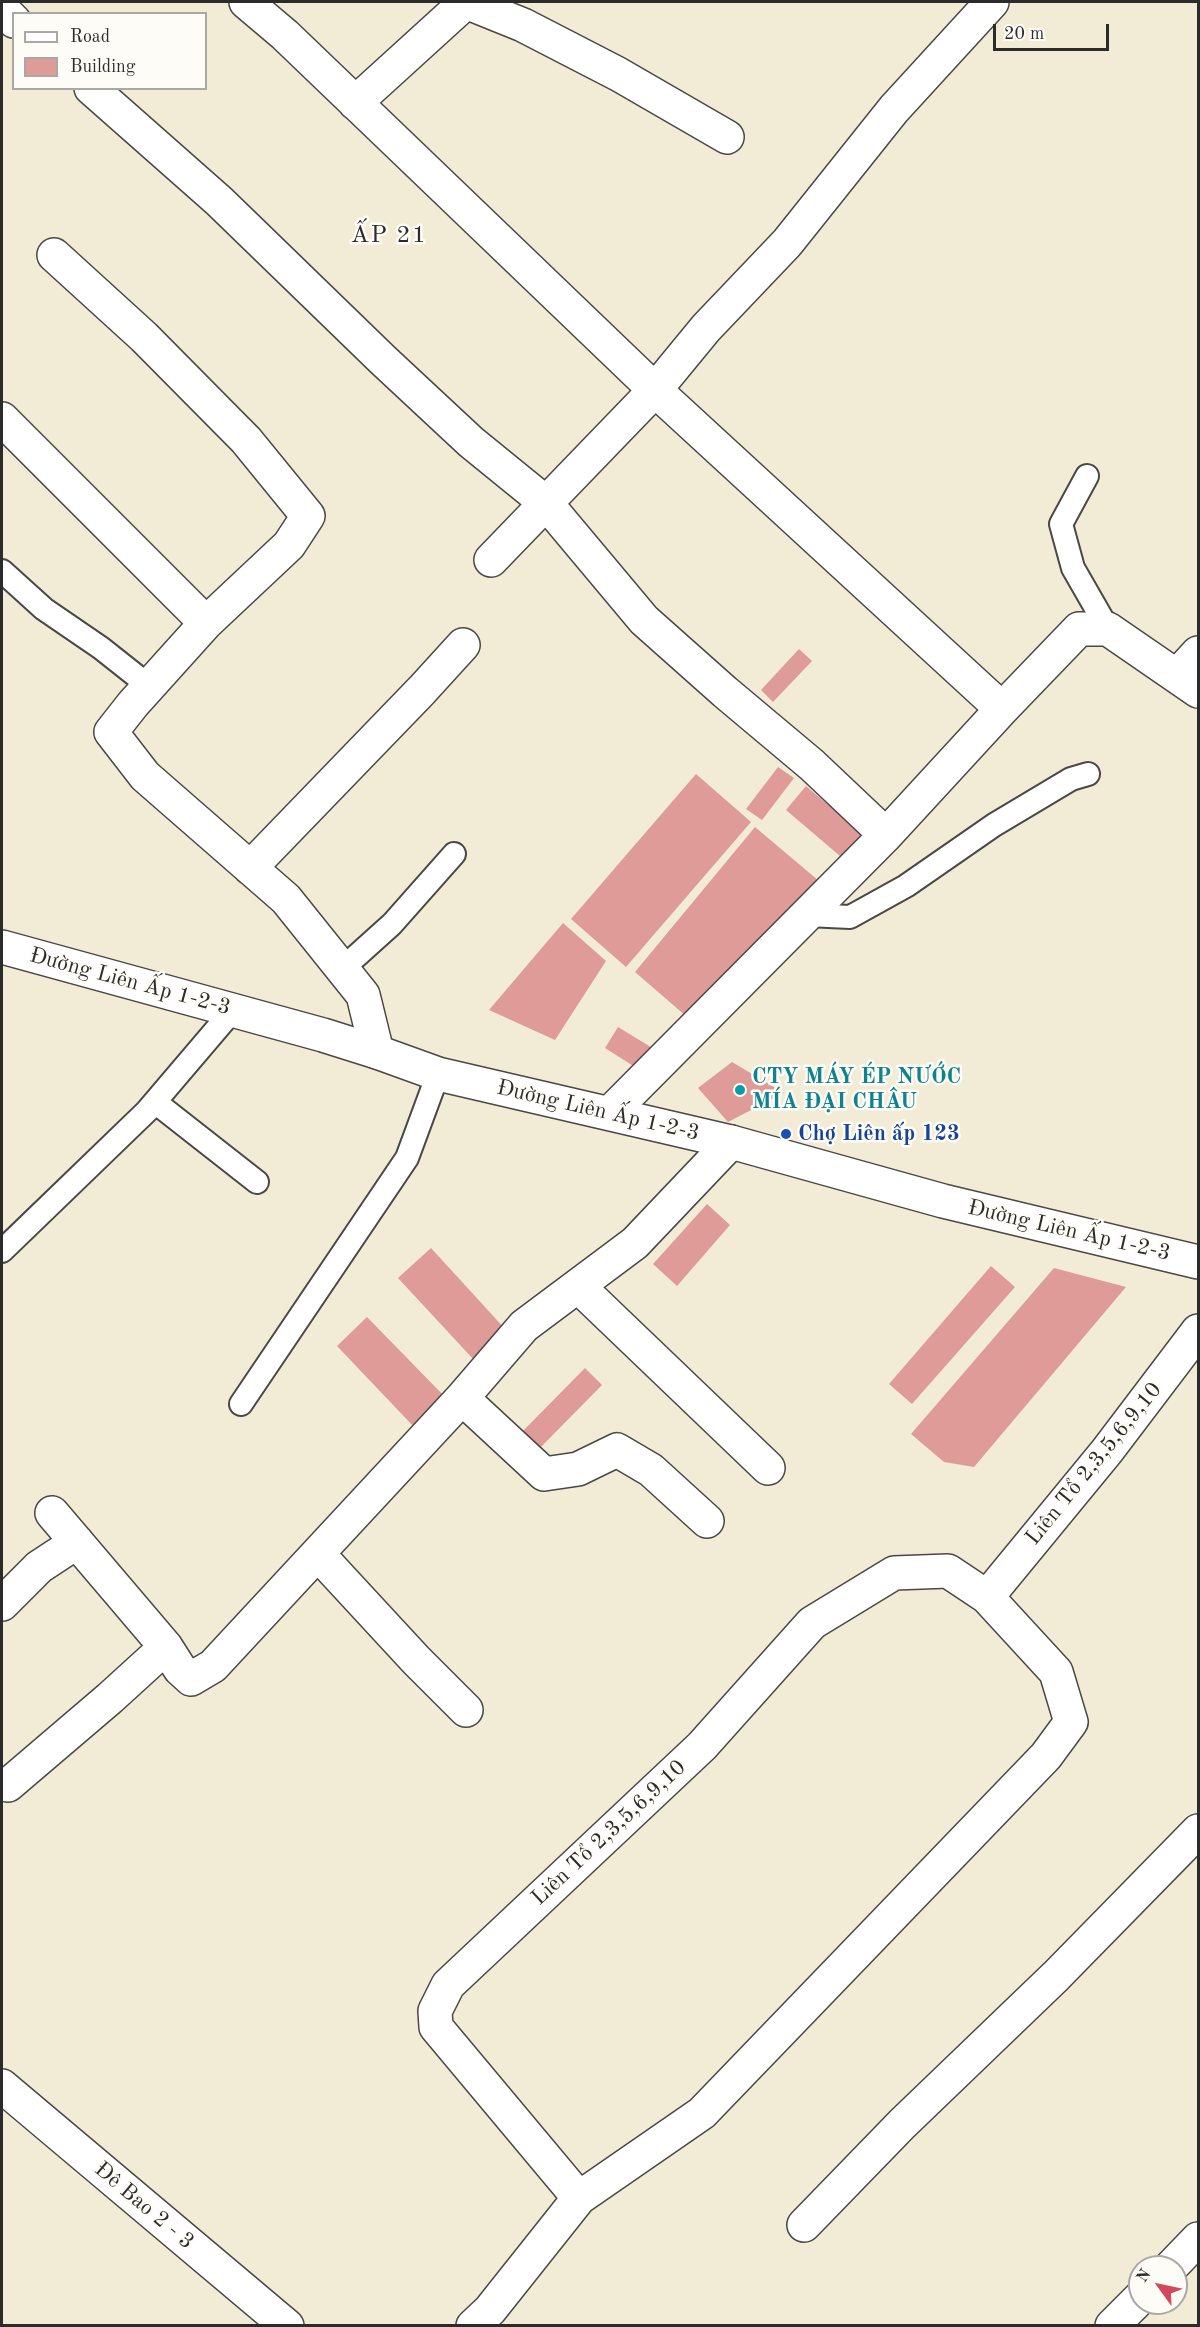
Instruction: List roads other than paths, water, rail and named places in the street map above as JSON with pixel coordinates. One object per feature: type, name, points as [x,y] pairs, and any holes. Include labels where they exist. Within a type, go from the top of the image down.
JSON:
[{"type":"street","points":[[246,2],[356,103],[655,390],[1002,709]]},
{"type":"street","points":[[356,103],[466,2],[523,25],[618,74],[727,137]]},
{"type":"street","points":[[491,560],[655,390],[706,328],[788,243],[894,110],[992,2]]},
{"type":"street","points":[[94,90],[219,201],[471,442],[546,503],[644,620],[724,692],[812,765],[886,835]]},
{"type":"street","points":[[54,255],[144,337],[246,440],[308,516],[289,545],[206,623],[111,732],[145,776],[286,899],[363,995],[377,1052]]},
{"type":"street","points":[[2,419],[206,623]]},
{"type":"street","points":[[610,1113],[886,835],[1079,629],[1108,629],[1191,673]]},
{"type":"street","points":[[250,867],[463,645]]},
{"type":"street","name":"Đường Liên Ấp 1-2-3","points":[[2,947],[233,1010],[377,1052],[438,1074],[731,1142],[943,1201],[1198,1262]]},
{"type":"street","points":[[52,1513],[166,1647],[180,1669],[191,1679],[213,1666],[462,1398],[524,1326],[635,1243],[731,1142]]},
{"type":"street","points":[[578,1286],[768,1468]]},
{"type":"street","name":"Liên Tổ 2,3,5,6,9,10","points":[[987,1597],[1107,1450],[1198,1331]]},
{"type":"street","points":[[462,1398],[544,1474],[578,1469],[616,1450],[651,1470],[707,1521]]},
{"type":"street","points":[[2,1604],[39,1567],[77,1542]]},
{"type":"street","points":[[318,1554],[416,1660],[466,1710]]},
{"type":"street","name":"Liên Tổ 2,3,5,6,9,10","points":[[473,2325],[490,2310],[579,2198],[702,2113],[1046,1756],[1071,1722],[1056,1672],[987,1597],[948,1571],[894,1573],[812,1623],[702,1746],[448,1985],[435,2011],[436,2026],[579,2198]]},
{"type":"street","points":[[8,1785],[111,1698],[166,1647]]},
{"type":"street","points":[[804,2225],[902,2124],[1056,1976],[1192,1850]]},
{"type":"street","name":"Đê Bao 2 - 3","points":[[2,2086],[288,2325]]},
{"type":"street","points":[[1183,2255],[1198,2239]]},
{"type":"street","points":[[1112,2325],[1128,2310]]},
{"type":"lane","points":[[1087,476],[1061,524],[1073,568],[1108,629]]},
{"type":"lane","points":[[2,571],[44,609],[101,648],[149,686]]},
{"type":"lane","points":[[807,915],[850,917],[906,886],[994,825],[1071,779],[1088,774]]},
{"type":"lane","points":[[342,969],[392,924],[454,854]]},
{"type":"lane","points":[[2,1251],[155,1102],[233,1010]]},
{"type":"lane","points":[[241,1404],[407,1158],[438,1074]]},
{"type":"lane","points":[[155,1102],[257,1182]]},
{"type":"place","name":"CTY MÁY ÉP NƯỚC MÍA ĐẠI CHÂU","points":[[740,1090]]},
{"type":"place","name":"Chợ Liên ấp 123","points":[[786,1134]]},
{"type":"district","name":"ẤP 21","points":[[389,236]]}]
